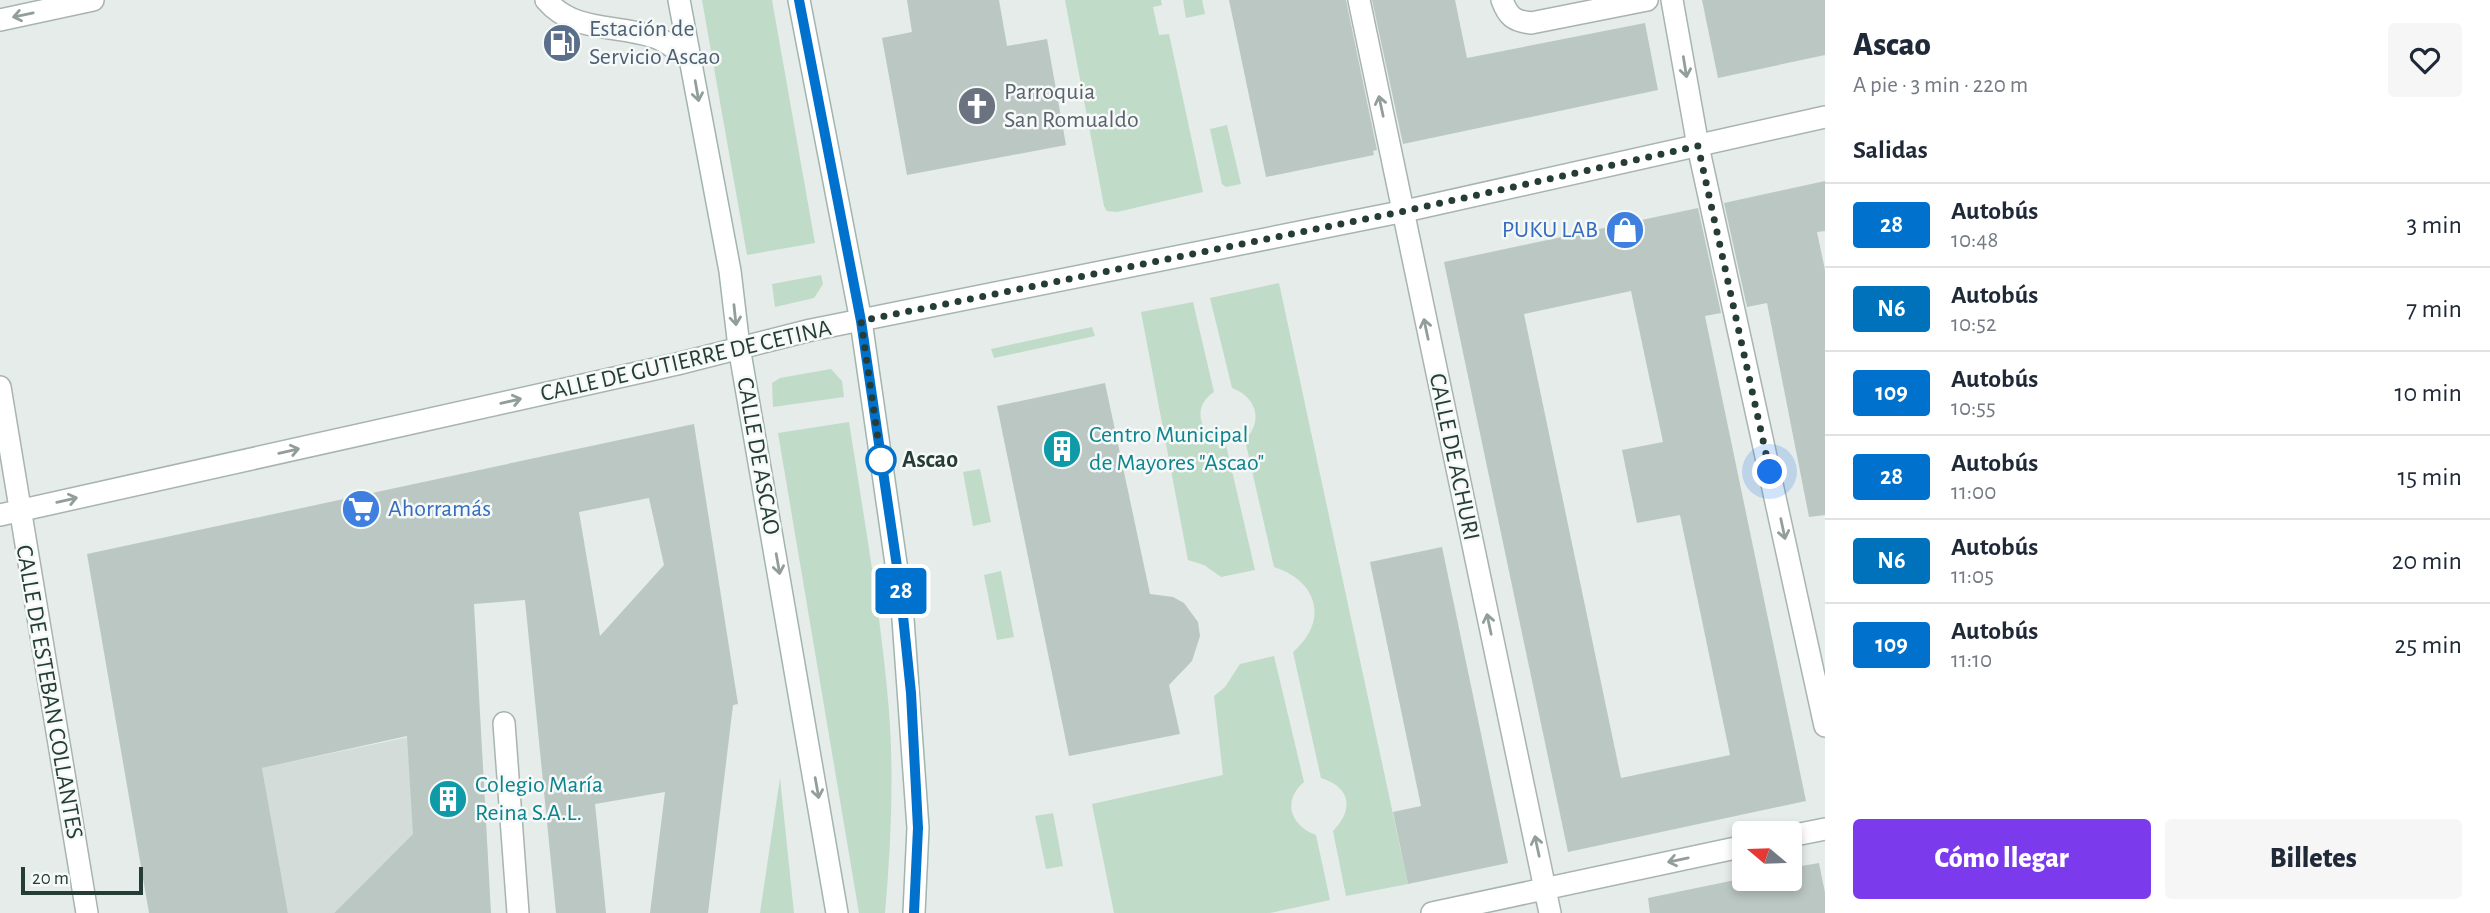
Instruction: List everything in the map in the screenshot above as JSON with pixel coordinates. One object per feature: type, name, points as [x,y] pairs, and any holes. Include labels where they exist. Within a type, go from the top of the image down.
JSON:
[{"type":"street","points":[[0,20],[93,0]]},
{"type":"street","points":[[545,0],[554,11],[578,23],[654,37],[691,61]]},
{"type":"street","name":"CALLE DE ASCAO","points":[[679,0],[730,271],[738,347],[837,913]]},
{"type":"street","points":[[799,0],[861,321],[898,569],[911,693],[918,828],[914,913]]},
{"type":"street","name":"CALLE DE ACHURI","points":[[1359,0],[1550,913]]},
{"type":"street","points":[[1502,0],[1507,14],[1516,21],[1531,23],[1647,0]]},
{"type":"street","points":[[1672,0],[1698,146],[1825,726]]},
{"type":"street","name":"CALLE DE GUTIERRE DE CETINA","points":[[10,513],[677,364],[738,347],[1405,211],[1825,117]]},
{"type":"street","name":"CALLE DE ESTEBAN COLLANTES","points":[[0,387],[10,513],[87,913]]},
{"type":"street","points":[[504,723],[518,913]]},
{"type":"street","points":[[1802,834],[1825,829]]},
{"type":"street","points":[[1432,913],[1732,849]]},
{"type":"shaded area","points":[[480,722],[488,862],[382,865],[334,913],[288,913],[262,768]]},
{"type":"green space","points":[[702,0],[772,0],[815,243],[747,255]]},
{"type":"green space","points":[[1065,0],[1161,0],[1162,5],[1153,7],[1159,35],[1169,34],[1203,192],[1117,212],[1107,211]]},
{"type":"green space","points":[[1183,0],[1202,0],[1205,14],[1186,18]]},
{"type":"green space","points":[[1227,125],[1241,184],[1226,187],[1222,184],[1210,129]]},
{"type":"green space","points":[[821,275],[823,284],[814,298],[775,307],[772,284]]},
{"type":"green space","points":[[1279,283],[1408,884],[1346,896],[1333,831],[1344,815],[1346,800],[1338,787],[1321,778],[1293,652],[1311,628],[1314,603],[1301,582],[1274,567],[1245,440],[1254,425],[1255,410],[1247,397],[1232,388],[1210,298]]},
{"type":"green space","points":[[1193,302],[1214,392],[1206,399],[1200,414],[1210,436],[1226,445],[1255,570],[1221,577],[1204,565],[1188,560],[1141,312]]},
{"type":"green space","points":[[1092,327],[1095,336],[994,358],[991,349]]},
{"type":"green space","points":[[831,369],[842,381],[844,397],[773,407],[772,383],[780,378]]},
{"type":"green space","points":[[849,422],[877,602],[889,711],[891,812],[885,913],[859,913],[778,433]]},
{"type":"green space","points":[[980,469],[991,522],[973,526],[963,472]]},
{"type":"green space","points":[[1001,571],[1014,637],[997,640],[984,575]]},
{"type":"green space","points":[[1274,656],[1304,782],[1293,797],[1292,812],[1300,825],[1316,835],[1330,900],[1270,913],[1114,913],[1092,804],[1223,775],[1214,696],[1225,687],[1240,664]]},
{"type":"green space","points":[[780,778],[794,913],[760,913]]},
{"type":"green space","points":[[1053,813],[1063,866],[1046,869],[1035,816]]},
{"type":"building","name":"Parroquia San Romualdo","points":[[907,0],[999,0],[1007,46],[1047,39],[1066,145],[907,175],[882,38],[912,32]]},
{"type":"building","points":[[1229,0],[1346,0],[1377,150],[1373,151],[1374,155],[1266,177]]},
{"type":"building","points":[[1372,0],[1455,0],[1467,58],[1645,23],[1658,90],[1403,144]]},
{"type":"building","points":[[1702,0],[1825,0],[1825,55],[1718,78]]},
{"type":"building","points":[[1825,181],[1825,231],[1817,232],[1825,270],[1825,515],[1809,517],[1767,303],[1747,307],[1724,203]]},
{"type":"building","points":[[1698,208],[1721,313],[1705,316],[1806,801],[1568,852],[1444,262]],"holes":[[[1631,291],[1663,442],[1622,450],[1637,523],[1680,515],[1730,755],[1621,778],[1524,314]]]},
{"type":"building","points":[[1105,383],[1150,594],[1173,597],[1184,603],[1198,622],[1200,636],[1192,661],[1169,685],[1180,734],[1069,756],[997,406]]},
{"type":"building","points":[[694,424],[738,704],[733,705],[708,913],[650,913],[665,792],[595,804],[606,913],[556,913],[525,600],[474,604],[491,913],[334,913],[413,834],[407,736],[262,768],[288,913],[149,913],[87,554]],"holes":[[[649,498],[664,565],[600,636],[579,512]]]},
{"type":"building","points":[[1442,547],[1508,863],[1408,884],[1393,812],[1421,806],[1370,562]]},
{"type":"building","points":[[1819,863],[1825,893],[1825,913],[1650,913],[1648,898],[1732,881],[1732,891],[1802,891],[1802,866]]},
{"type":"bus line","name":"28","points":[[799,0],[861,321],[900,587],[911,693],[918,828],[914,913]]},
{"type":"place","name":"Estación de Servicio Ascao","points":[[562,43]]},
{"type":"place","name":"Parroquia San Romualdo","points":[[977,106]]},
{"type":"place","name":"PUKU LAB","points":[[1625,230]]},
{"type":"place","name":"Centro Municipal de Mayores \"Ascao\"","points":[[1062,449]]},
{"type":"place","name":"Ascao","points":[[881,460]]},
{"type":"place","name":"Ahorramás","points":[[361,509]]},
{"type":"place","name":"Colegio María Reina S.A.L.","points":[[448,799]]},
{"type":"route","points":[[881,460],[861,321],[1405,211],[1698,146],[1770,472]]}]
